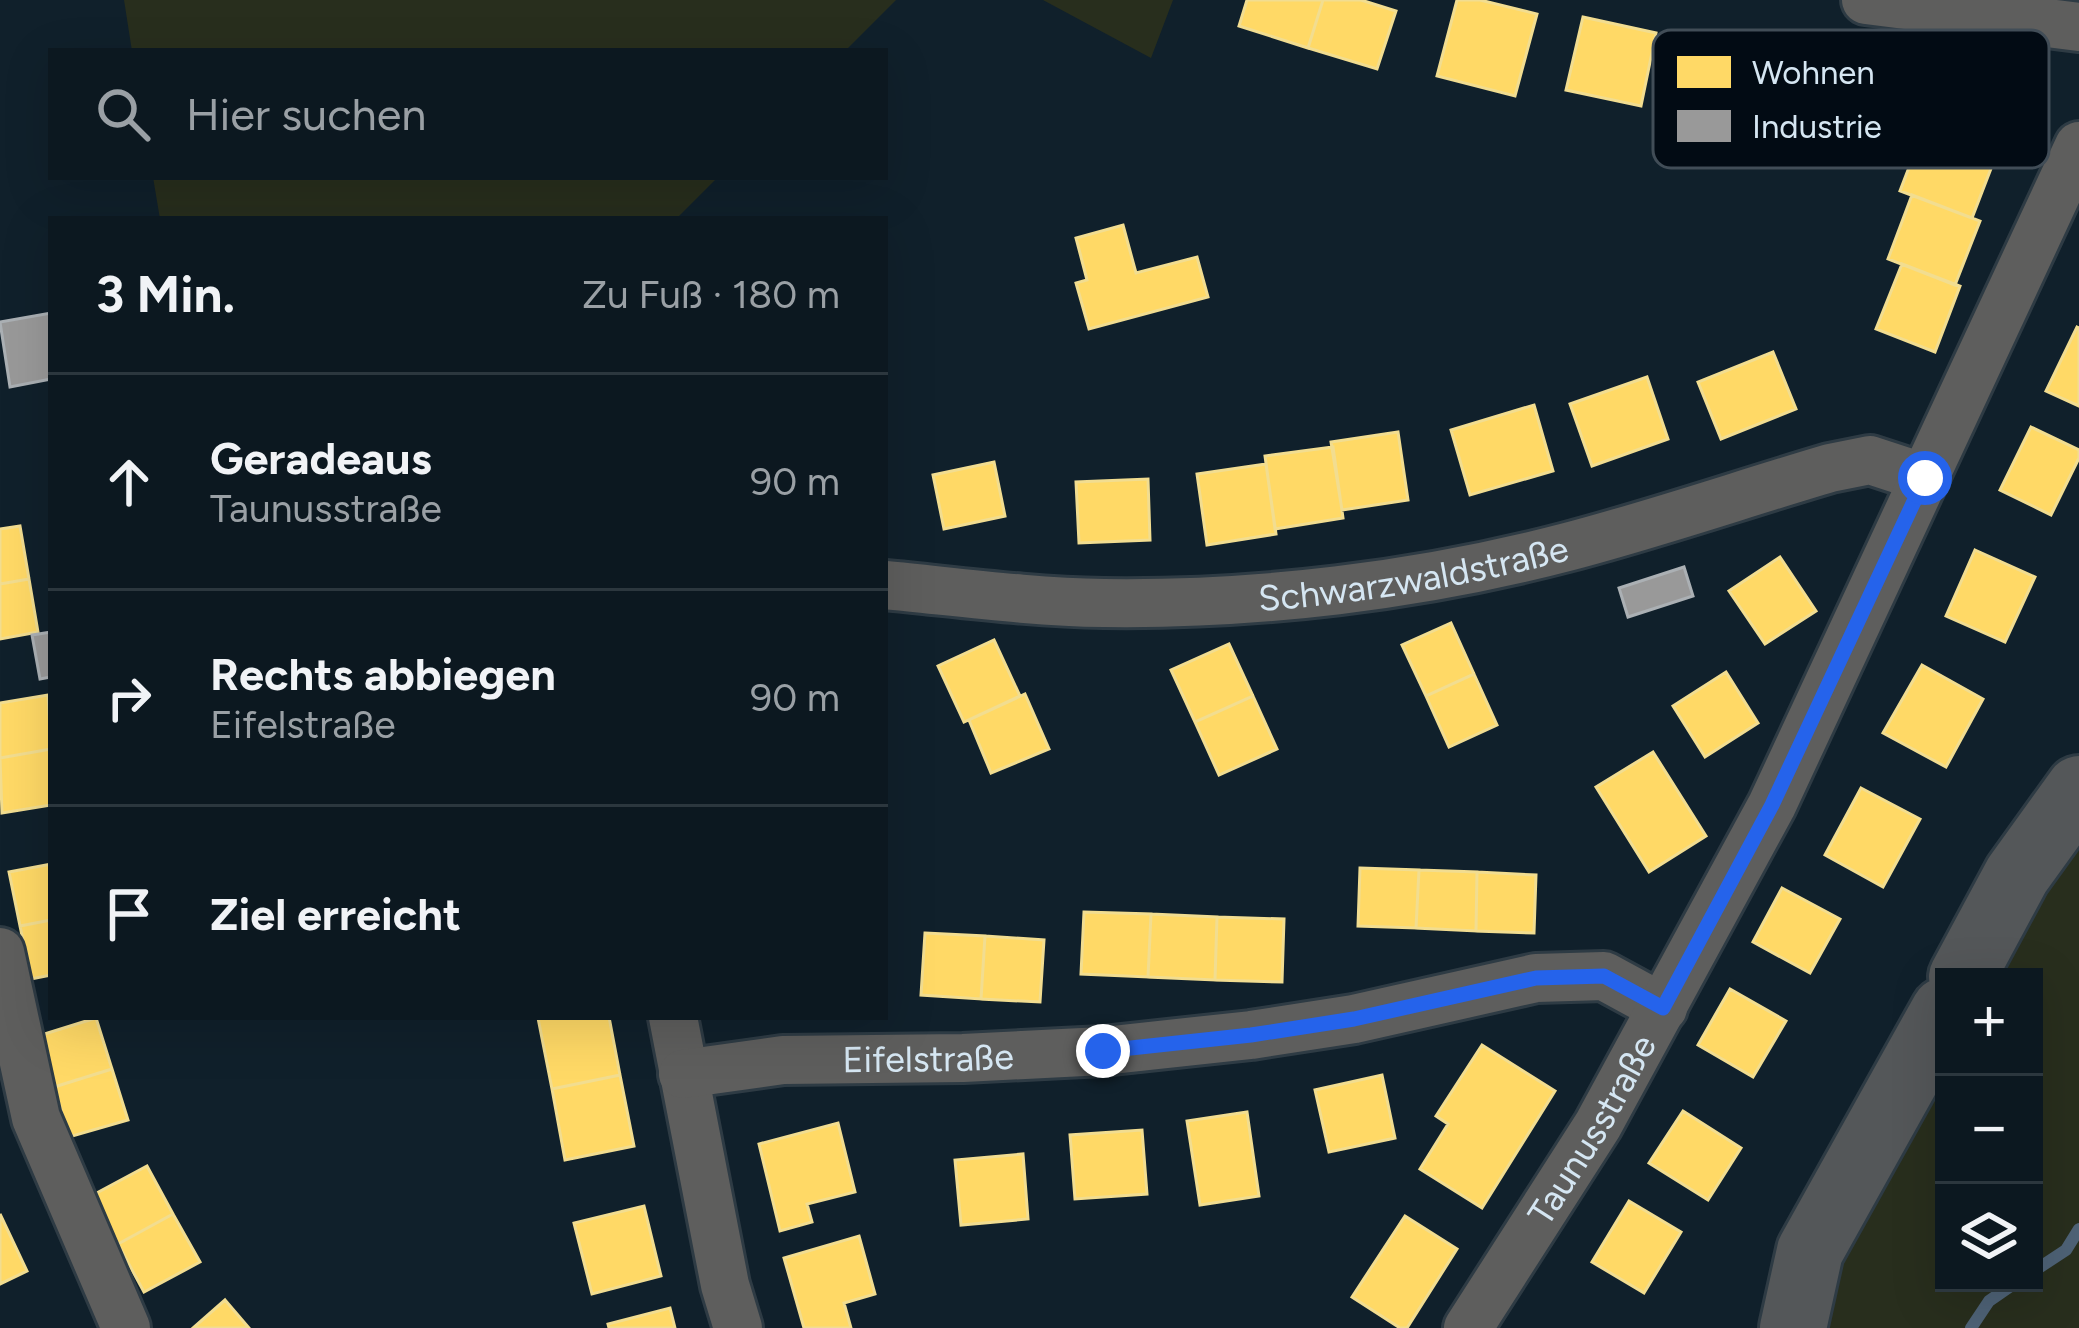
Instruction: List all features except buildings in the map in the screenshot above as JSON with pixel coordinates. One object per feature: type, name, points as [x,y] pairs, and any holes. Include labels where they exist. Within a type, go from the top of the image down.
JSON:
[{"type":"main road","points":[[1967,968],[2017,875],[2079,789]]},
{"type":"main road","points":[[1793,1328],[1810,1250],[1935,1027]]},
{"type":"street","points":[[1866,0],[2079,27]]},
{"type":"street","name":"Taunusstraße","points":[[1468,1328],[1598,1125],[1772,805],[2079,146]]},
{"type":"street","name":"Schwarzwaldstraße","points":[[888,585],[1102,603],[1196,602],[1294,593],[1479,567],[1564,548],[1870,460],[1925,478]]},
{"type":"street","points":[[0,952],[36,1118],[126,1328]]},
{"type":"street","name":"Eifelstraße","points":[[683,1074],[783,1060],[963,1058],[1229,1038],[1354,1019],[1536,978],[1604,976],[1663,1008]]},
{"type":"street","points":[[674,1020],[725,1285],[738,1328]]},
{"type":"green space","points":[[124,0],[896,0],[848,48],[132,48]]},
{"type":"green space","points":[[1043,0],[1173,0],[1151,58]]},
{"type":"green space","points":[[154,180],[715,180],[679,216],[160,216]]},
{"type":"green space","points":[[2079,789],[2079,1328],[1793,1328],[1935,1030],[1935,1292],[2043,1292],[2043,968],[1968,968]]},
{"type":"waterway","points":[[2043,1265],[2066,1250],[2079,1229]]},
{"type":"waterway","points":[[1971,1328],[1989,1301],[2002,1292]]},
{"type":"route","points":[[1103,1051],[1354,1019],[1536,978],[1604,976],[1663,1008],[1772,805],[1925,478]]}]
